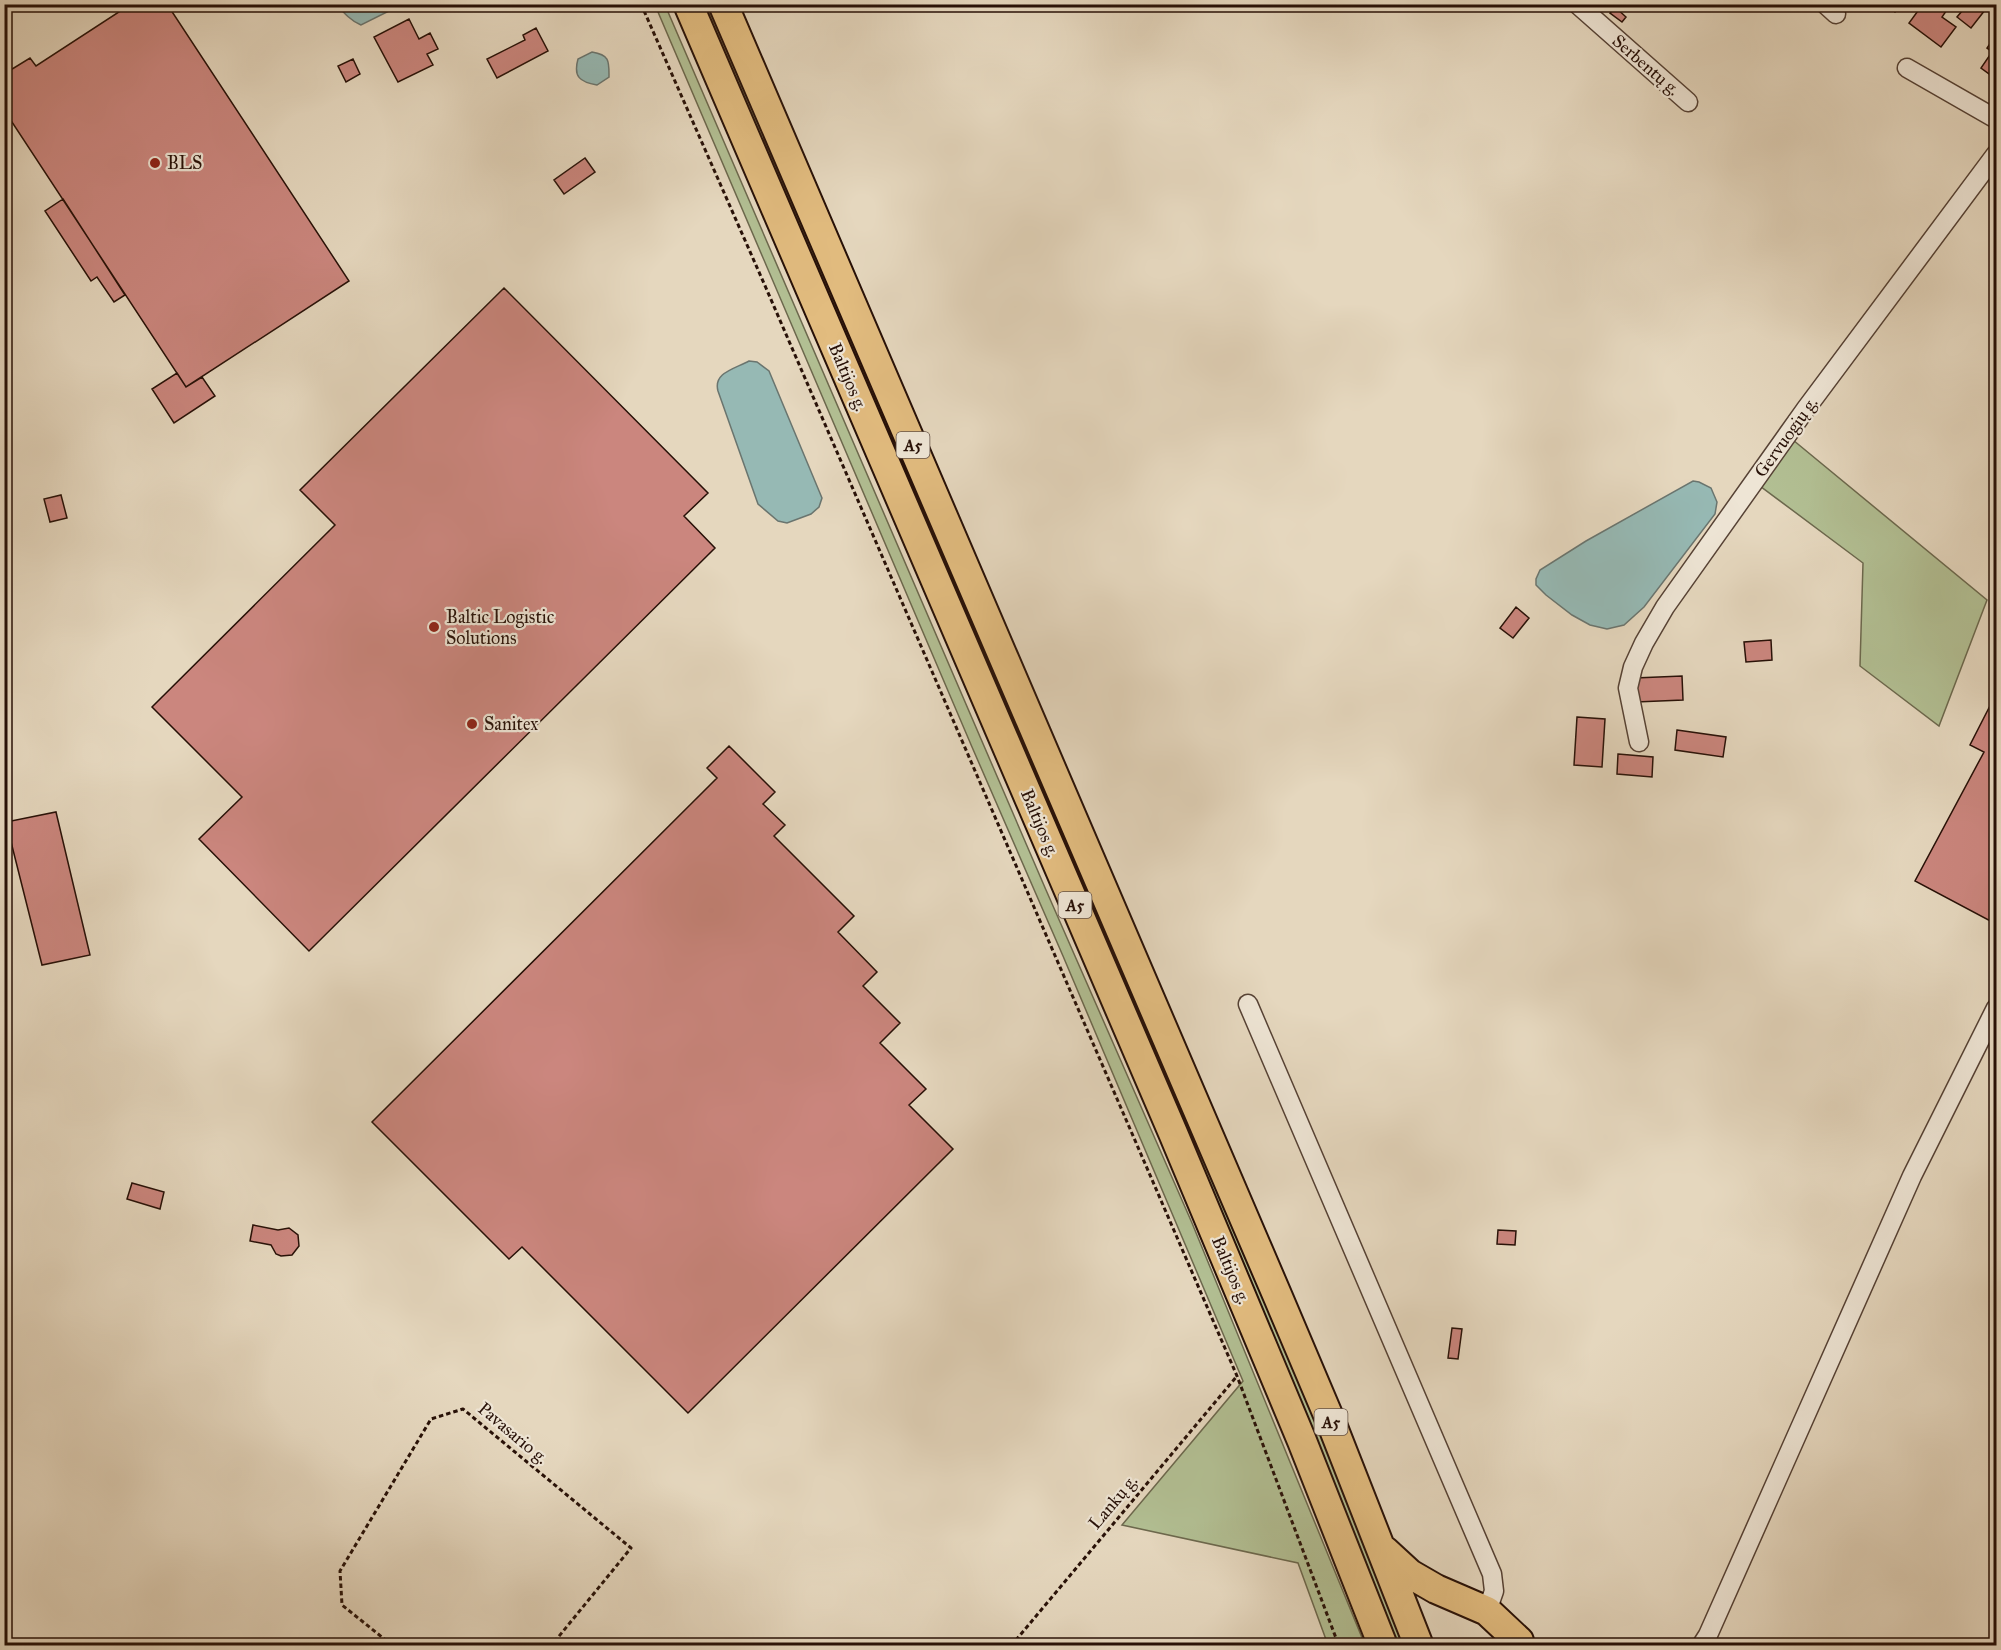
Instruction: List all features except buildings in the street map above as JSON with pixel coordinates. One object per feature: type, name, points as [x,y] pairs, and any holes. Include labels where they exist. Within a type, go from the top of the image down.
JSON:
[{"type":"highway","name":"Baltijos g.","points":[[688,4],[1178,1144],[1302,1441],[1383,1646]]},
{"type":"highway","name":"Baltijos g.","points":[[723,4],[1282,1308],[1381,1547],[1419,1646]]},
{"type":"highway","points":[[1381,1547],[1410,1574],[1437,1589],[1487,1611],[1520,1643]]},
{"type":"street","name":"Serbentų g.","points":[[1577,4],[1688,102]]},
{"type":"street","points":[[1907,68],[1996,119]]},
{"type":"street","name":"Gervuogių g.","points":[[1639,742],[1628,688],[1633,667],[1665,607],[1805,410],[1996,154]]},
{"type":"street","points":[[1248,1004],[1492,1574],[1494,1591],[1487,1611]]},
{"type":"street","points":[[1701,1646],[1713,1624],[1912,1176],[1996,1008]]},
{"type":"path","points":[[641,4],[1237,1376],[1339,1646]]},
{"type":"path","name":"Lankų g.","points":[[1011,1646],[1237,1376]]},
{"type":"path","name":"Pavasario g.","points":[[393,1646],[342,1605],[340,1571],[431,1419],[463,1409],[631,1548],[551,1646]]},
{"type":"green space","points":[[655,5],[665,5],[1192,1223],[1365,1645],[1328,1645],[1298,1563],[1122,1525],[1243,1381]]},
{"type":"green space","points":[[700,5],[711,5],[1296,1370],[1405,1645],[1390,1645]]},
{"type":"green space","points":[[1793,440],[1987,600],[1939,726],[1860,666],[1863,563],[1760,486]]},
{"type":"water","points":[[337,5],[401,5],[361,25]]},
{"type":"water","points":[[592,52],[605,57],[608,63],[609,77],[597,85],[579,78],[576,70],[578,59]]},
{"type":"water","points":[[749,361],[757,362],[769,371],[822,498],[819,507],[811,514],[787,523],[778,521],[758,504],[718,391],[719,380],[726,372]]},
{"type":"water","points":[[1693,481],[1711,488],[1717,502],[1715,514],[1644,607],[1624,625],[1607,629],[1590,625],[1572,615],[1536,585],[1540,570],[1586,541]]},
{"type":"place","name":"BLS","points":[[155,163]]},
{"type":"place","name":"Baltic Logistic Solutions","points":[[434,627]]},
{"type":"place","name":"Sanitex","points":[[472,724]]}]
